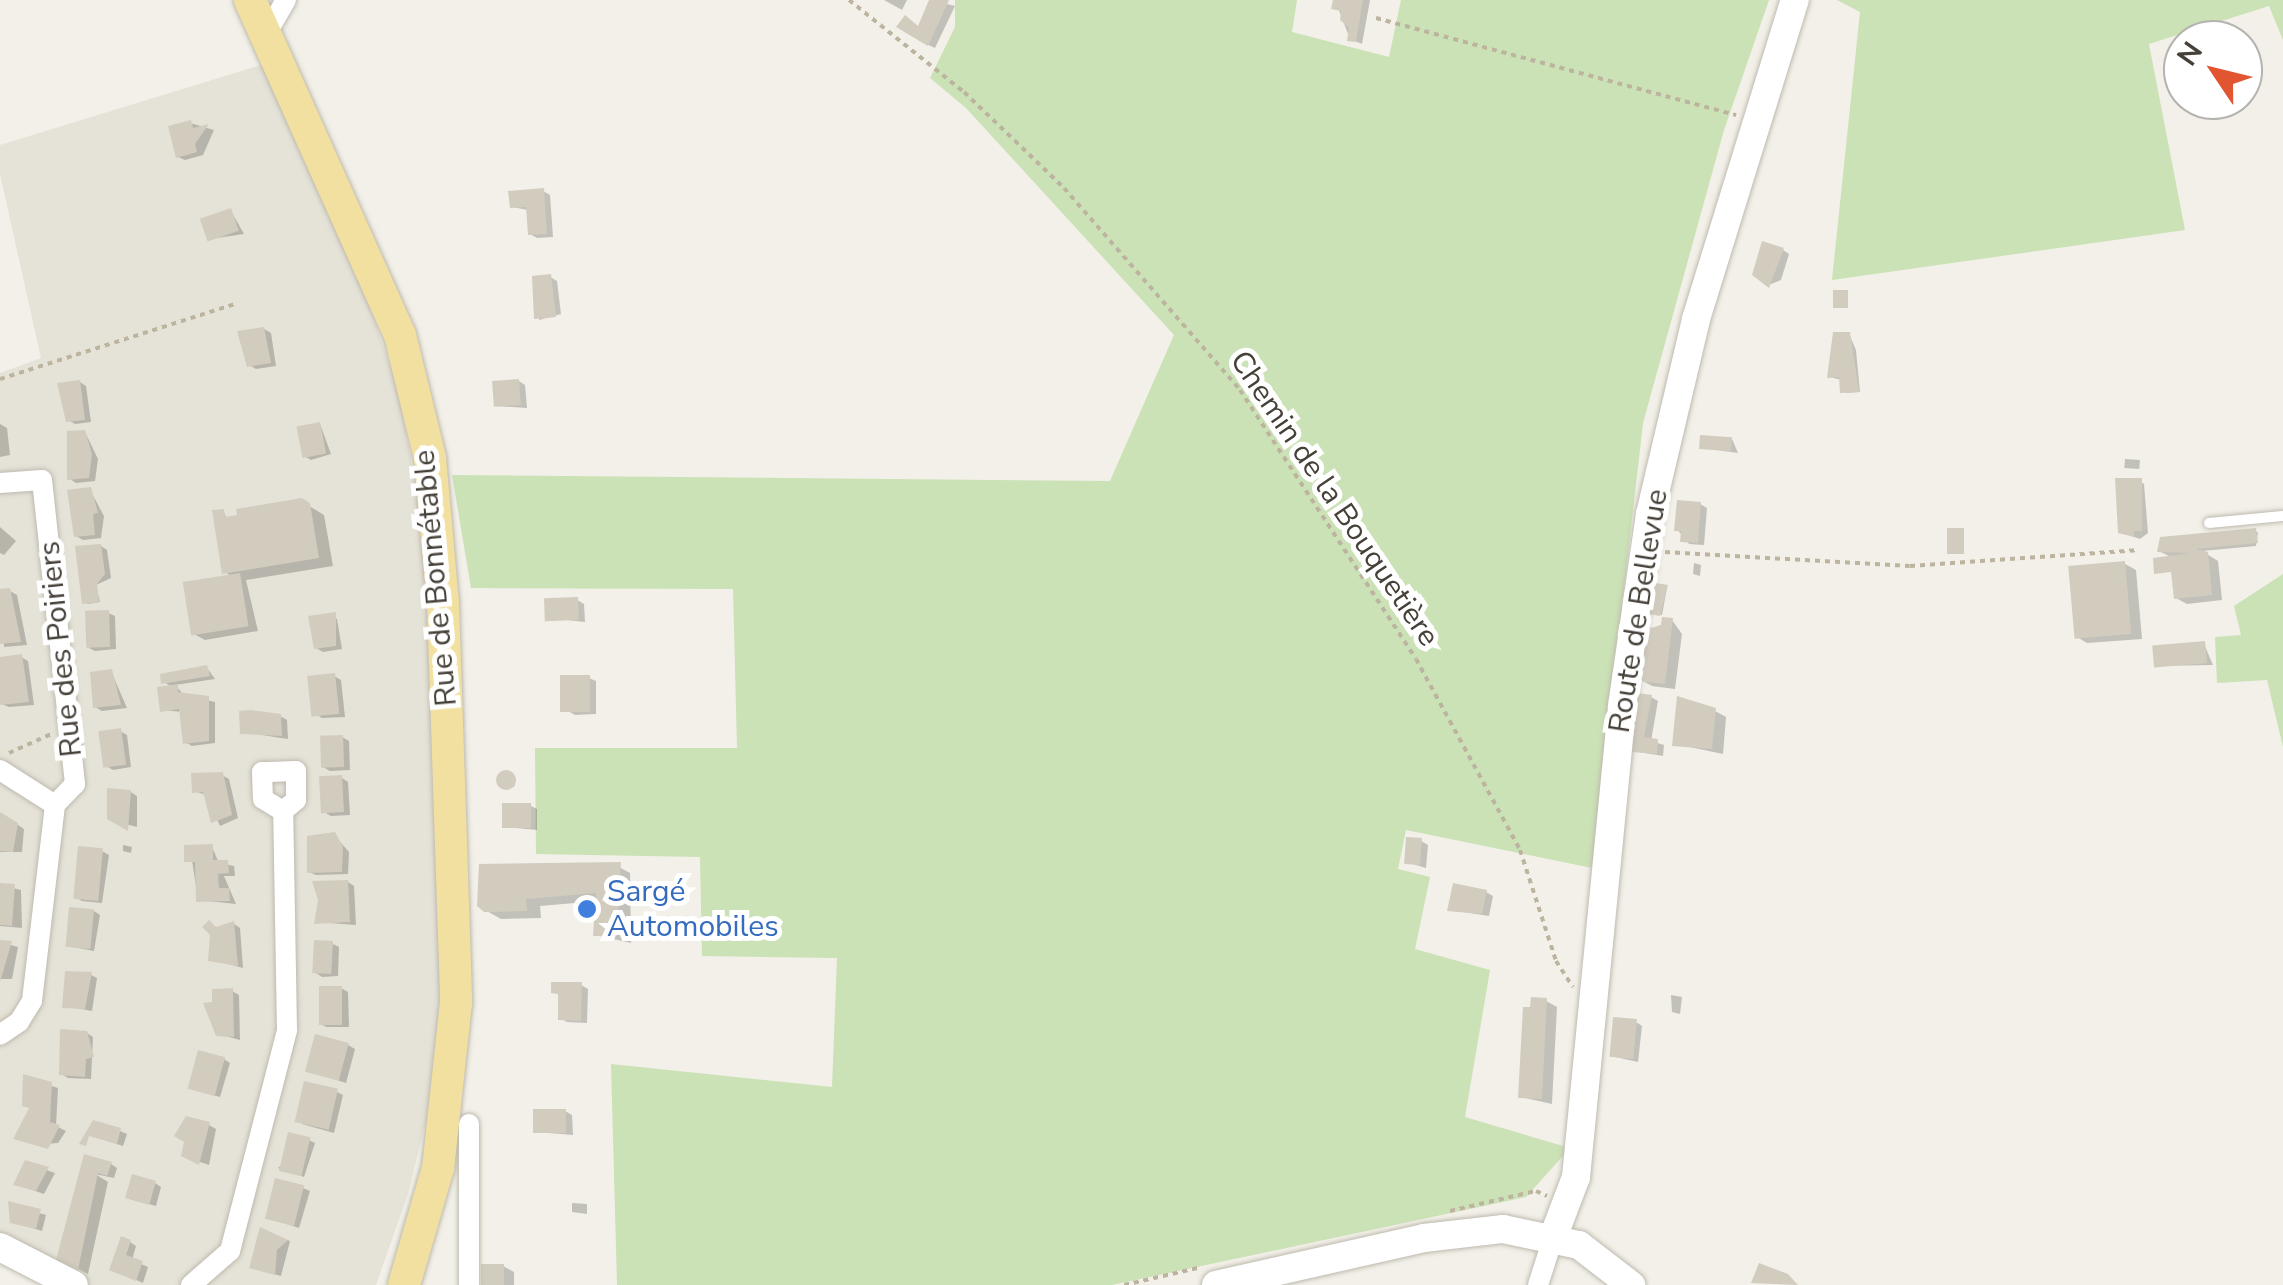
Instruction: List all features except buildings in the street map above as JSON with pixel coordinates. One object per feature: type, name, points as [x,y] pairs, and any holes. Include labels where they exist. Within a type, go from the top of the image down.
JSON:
[{"type":"main road","name":"Rue de Bonnétable","points":[[250,0],[268,31],[400,336],[430,458],[443,603],[456,1003],[455,1126]]},
{"type":"main road","points":[[385,1285],[455,1126]]},
{"type":"main road","points":[[404,1285],[438,1168],[455,1126]]},
{"type":"street","points":[[268,31],[286,0]]},
{"type":"street","name":"Route de Bellevue","points":[[1554,1235],[1576,1177],[1622,706],[1645,550],[1696,320],[1794,0]]},
{"type":"street","name":"Rue des Poiriers","points":[[0,483],[42,480],[74,784],[55,805],[32,1001],[19,1022],[0,1035]]},
{"type":"street","points":[[0,770],[55,805]]},
{"type":"street","points":[[191,1285],[230,1251],[288,1030],[283,811]]},
{"type":"street","points":[[455,1126],[470,1285]]},
{"type":"street","points":[[1216,1285],[1464,1232],[1554,1235],[1592,1252],[1631,1285]]},
{"type":"street","points":[[1538,1285],[1554,1235]]},
{"type":"street","points":[[0,1247],[74,1285]]},
{"type":"lane","points":[[2209,523],[2283,516]]},
{"type":"path","name":"Chemin de la Bouquetière","points":[[849,0],[964,92],[1064,188],[1240,390],[1416,660],[1520,850],[1556,961],[1593,1020]]},
{"type":"path","points":[[1376,18],[1755,120]]},
{"type":"path","points":[[0,379],[236,304]]},
{"type":"path","points":[[1645,550],[1910,566],[2136,550]]},
{"type":"path","points":[[0,756],[70,726]]},
{"type":"shaded area","points":[[261,65],[321,176],[361,280],[398,390],[425,536],[441,959],[436,1080],[408,1194],[376,1285],[84,1285],[0,1239],[0,373],[41,358],[0,174],[0,145]]},
{"type":"green space","points":[[955,0],[1297,0],[1292,32],[1389,57],[1401,0],[1769,0],[1724,130],[1643,423],[1592,868],[1406,830],[1398,869],[1430,877],[1415,949],[1490,970],[1465,1117],[1570,1148],[1526,1197],[1112,1285],[617,1285],[611,1064],[832,1087],[837,958],[702,956],[700,857],[536,854],[535,748],[737,748],[733,589],[471,588],[452,475],[1110,481],[1174,335],[966,108],[930,78],[955,27]]},
{"type":"green space","points":[[1837,0],[2283,0],[2283,40],[2269,6],[2225,20],[2163,20],[2163,40],[2149,44],[2185,230],[1832,280],[1860,12]]},
{"type":"green space","points":[[2283,574],[2283,747],[2267,680],[2217,683],[2215,637],[2241,635],[2234,606]]},
{"type":"place","name":"Sargé Automobiles","points":[[587,909]]}]
